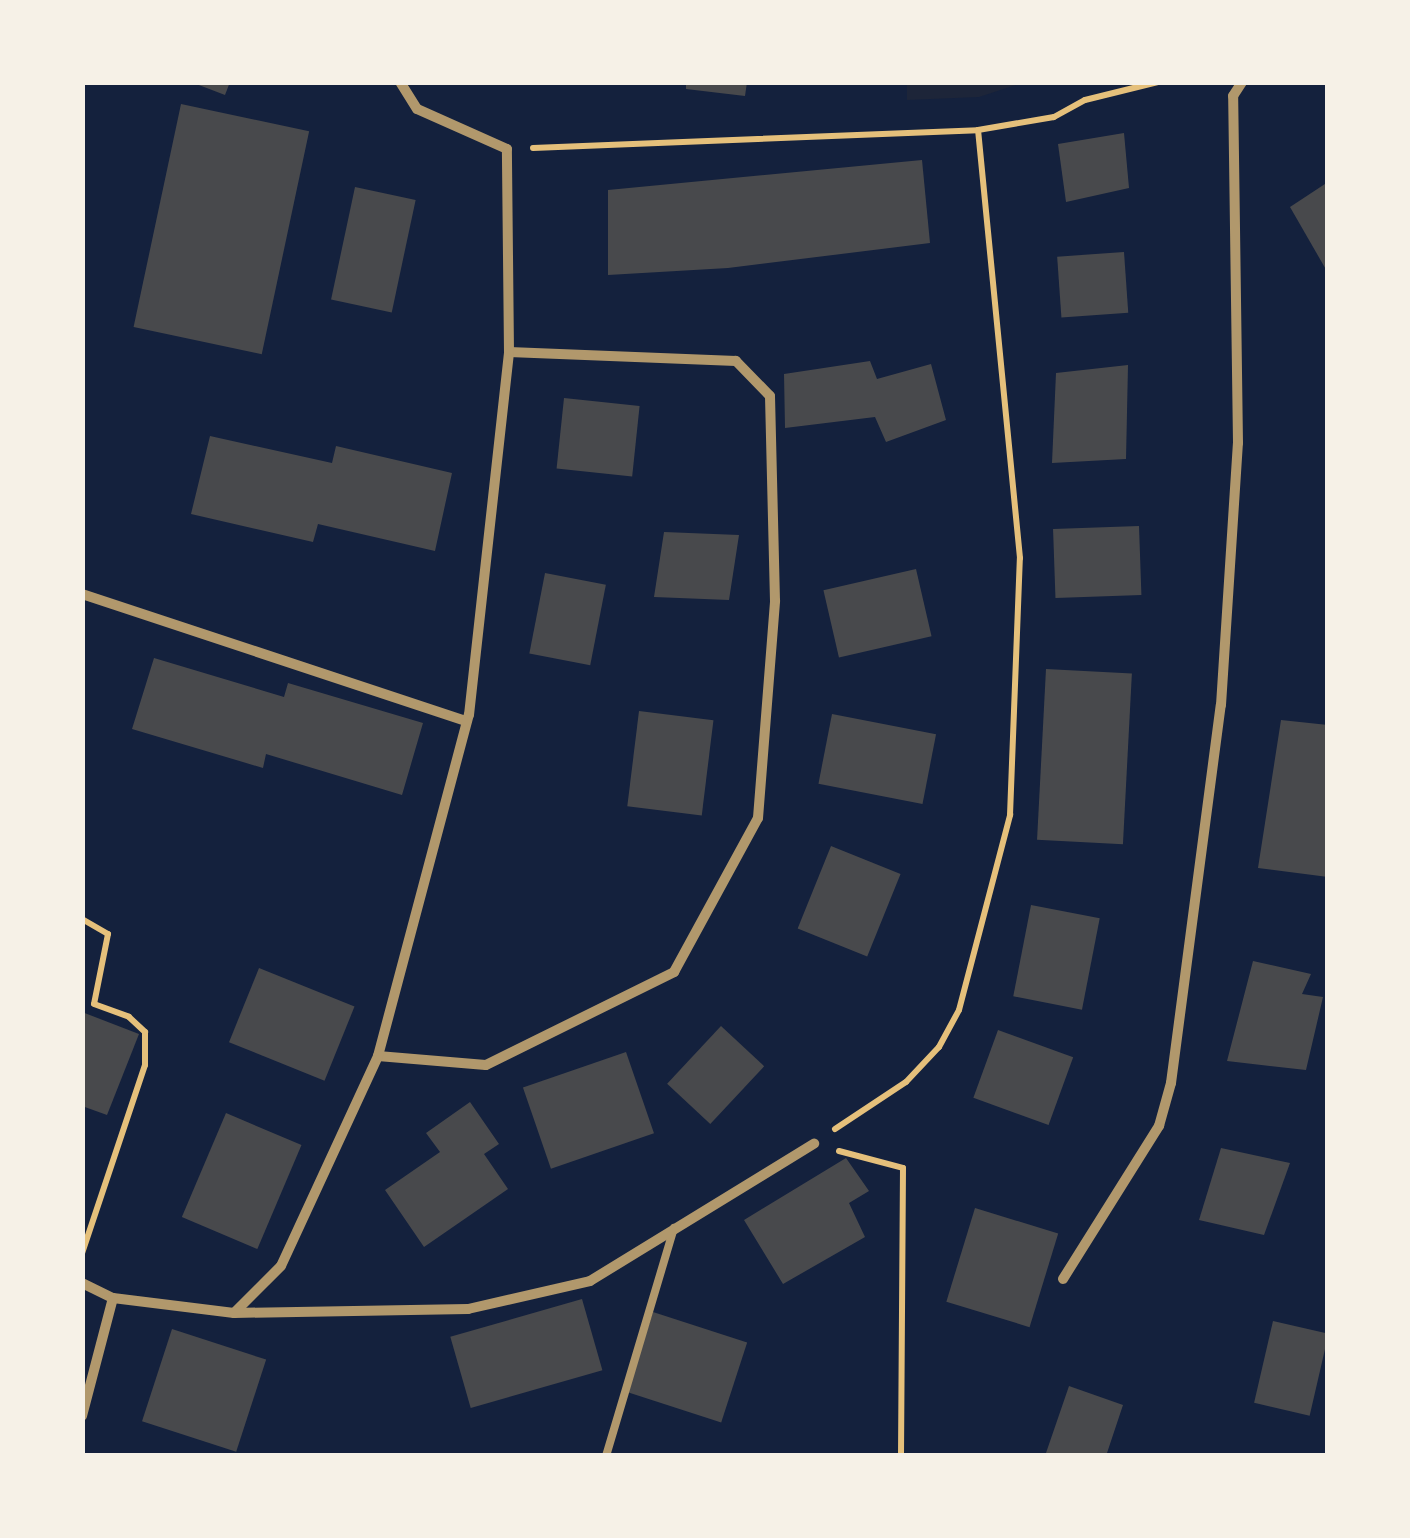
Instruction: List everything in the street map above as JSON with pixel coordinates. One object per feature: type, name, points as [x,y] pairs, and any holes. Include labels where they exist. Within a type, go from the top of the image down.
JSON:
[{"type":"street","points":[[234,1313],[281,1266],[378,1056],[468,720],[509,352],[507,149],[417,109],[400,82]]},
{"type":"street","points":[[1063,1278],[1159,1126],[1171,1083],[1221,705],[1238,443],[1233,96],[1242,82]]},
{"type":"street","points":[[378,1056],[486,1066],[674,972],[758,818],[774,601],[770,396],[736,361],[509,352]]},
{"type":"street","points":[[82,594],[468,720]]},
{"type":"street","points":[[82,1283],[113,1298],[234,1313],[468,1308],[590,1281],[814,1144]]},
{"type":"street","points":[[82,1416],[113,1298]]},
{"type":"lane","points":[[606,1456],[674,1228]]},
{"type":"path","points":[[507,149],[978,130],[1054,117],[1086,100],[1158,82]]},
{"type":"path","points":[[814,1144],[906,1082],[939,1047],[959,1010],[1010,815],[1020,558],[978,130]]},
{"type":"path","points":[[82,919],[108,934],[94,1004],[128,1016],[145,1032],[145,1066],[82,1252]]},
{"type":"path","points":[[814,1144],[903,1168],[901,1456]]},
{"type":"shaded area","points":[[907,82],[1022,83],[979,97],[907,100]]},
{"type":"building","points":[[191,82],[230,82],[225,95]]},
{"type":"building","points":[[686,82],[747,82],[745,96],[686,89]]},
{"type":"building","points":[[181,104],[309,131],[262,354],[134,327]]},
{"type":"building","points":[[1124,133],[1129,188],[1066,202],[1058,144]]},
{"type":"building","points":[[922,160],[930,243],[728,268],[608,275],[608,190]]},
{"type":"building","points":[[1328,182],[1328,273],[1290,207]]},
{"type":"building","points":[[355,187],[416,200],[392,312],[331,299]]},
{"type":"building","points":[[1124,252],[1128,313],[1061,318],[1057,257]]},
{"type":"building","points":[[870,361],[877,379],[931,364],[946,420],[886,442],[875,417],[785,428],[784,374]]},
{"type":"building","points":[[1128,365],[1126,459],[1052,463],[1056,373]]},
{"type":"building","points":[[564,398],[640,406],[632,477],[557,469]]},
{"type":"building","points":[[210,436],[332,463],[336,446],[452,473],[435,551],[318,524],[313,542],[191,514]]},
{"type":"building","points":[[1139,526],[1141,595],[1055,598],[1053,529]]},
{"type":"building","points":[[664,532],[739,535],[729,600],[654,597]]},
{"type":"building","points":[[916,569],[932,636],[839,658],[823,590]]},
{"type":"building","points":[[545,573],[606,585],[590,665],[529,653]]},
{"type":"building","points":[[154,658],[284,697],[288,683],[423,723],[402,795],[266,754],[263,768],[132,729]]},
{"type":"building","points":[[1046,669],[1132,674],[1123,844],[1037,840]]},
{"type":"building","points":[[639,711],[713,720],[702,815],[627,806]]},
{"type":"building","points":[[832,714],[936,734],[923,804],[818,784]]},
{"type":"building","points":[[1281,720],[1328,725],[1328,877],[1258,868]]},
{"type":"building","points":[[831,846],[901,874],[867,957],[798,929]]},
{"type":"building","points":[[1031,905],[1100,918],[1082,1010],[1013,996]]},
{"type":"building","points":[[1253,961],[1311,974],[1302,994],[1323,997],[1306,1070],[1227,1061]]},
{"type":"building","points":[[259,968],[354,1007],[325,1081],[229,1042]]},
{"type":"building","points":[[82,1012],[139,1034],[107,1115],[82,1106]]},
{"type":"building","points":[[721,1026],[764,1066],[710,1124],[667,1084]]},
{"type":"building","points":[[998,1030],[1073,1057],[1049,1125],[973,1098]]},
{"type":"building","points":[[626,1052],[654,1133],[551,1169],[523,1087]]},
{"type":"building","points":[[470,1102],[499,1144],[484,1154],[508,1189],[424,1247],[385,1190],[440,1152],[426,1133]]},
{"type":"building","points":[[226,1113],[301,1145],[257,1249],[182,1217]]},
{"type":"building","points":[[1221,1148],[1290,1163],[1264,1235],[1199,1220]]},
{"type":"building","points":[[846,1158],[869,1191],[849,1203],[865,1237],[783,1284],[744,1220]]},
{"type":"building","points":[[975,1208],[1058,1233],[1030,1327],[946,1302]]},
{"type":"building","points":[[582,1299],[602,1370],[471,1408],[450,1337]]},
{"type":"building","points":[[653,1312],[747,1343],[721,1422],[627,1392]]},
{"type":"building","points":[[1273,1321],[1328,1334],[1310,1416],[1254,1403]]},
{"type":"building","points":[[172,1329],[266,1360],[236,1452],[142,1421]]},
{"type":"building","points":[[1069,1386],[1123,1405],[1106,1456],[1046,1453]]}]
